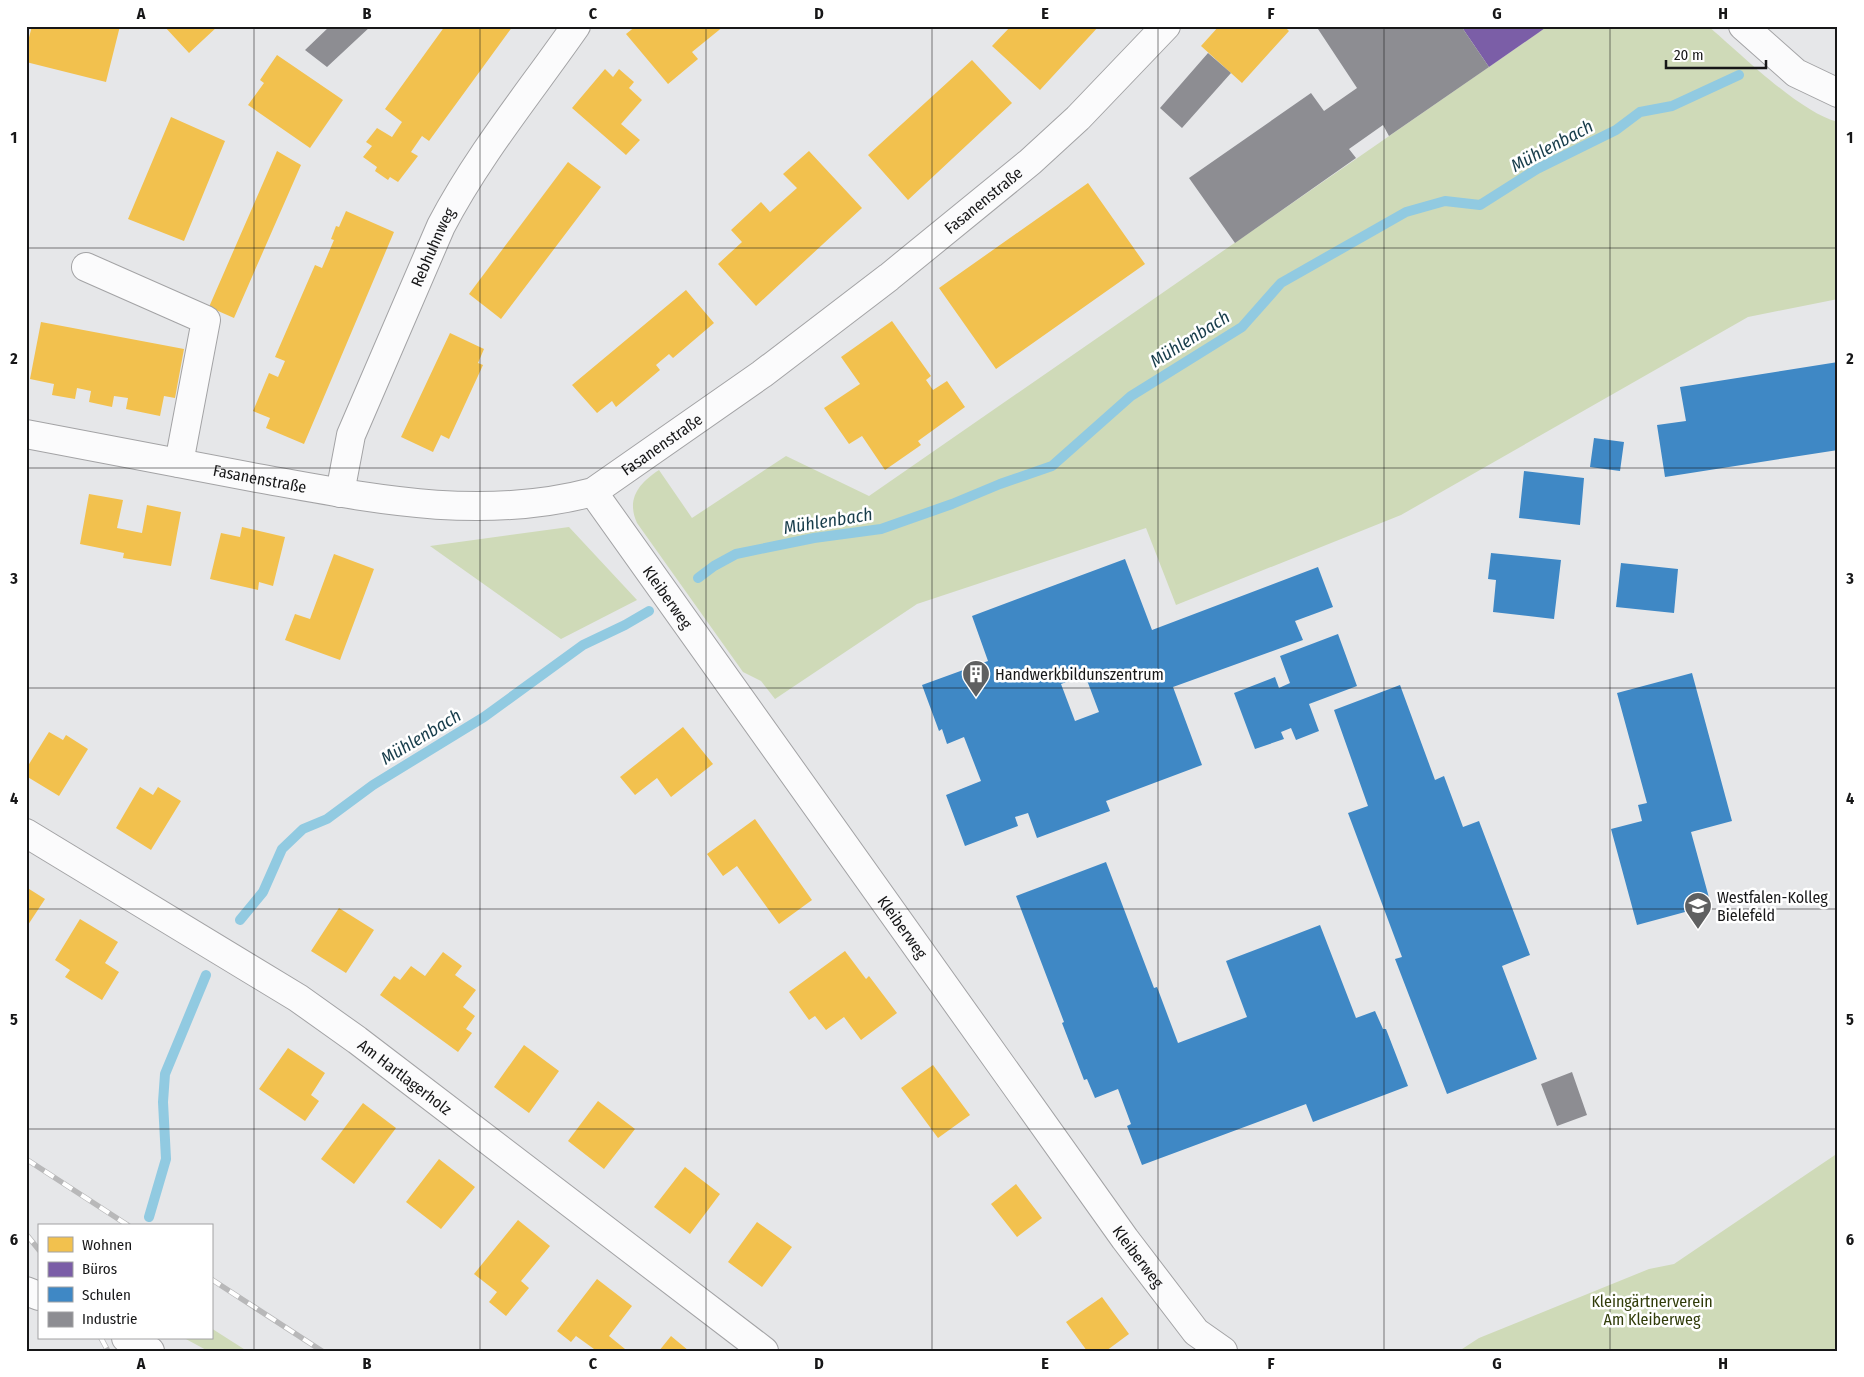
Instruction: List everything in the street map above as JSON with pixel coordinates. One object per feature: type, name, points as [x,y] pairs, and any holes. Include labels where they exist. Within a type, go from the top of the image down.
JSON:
[{"type":"street","name":"Rebhuhnweg","points":[[340,493],[351,435],[441,226],[476,166],[576,26]]},
{"type":"street","name":"Fasanenstraße","points":[[26,434],[340,493],[434,505],[505,507],[561,501],[593,492],[762,374],[904,265],[1030,162],[1078,118],[1166,26]]},
{"type":"street","points":[[1742,26],[1796,73],[1838,93]]},
{"type":"street","points":[[86,267],[206,320],[179,463]]},
{"type":"street","name":"Kleiberweg","points":[[593,492],[1125,1239],[1196,1332],[1223,1351]]},
{"type":"street","name":"Am Hartlagerholz","points":[[26,833],[298,998],[357,1040],[764,1351]]},
{"type":"street","points":[[26,1291],[38,1296]]},
{"type":"street","points":[[130,1340],[150,1351]]},
{"type":"green space","points":[[1548,26],[1708,26],[1789,95],[1806,107],[1838,122],[1838,299],[1748,317],[1401,515],[1176,605],[1146,528],[917,604],[775,699],[761,681],[743,672],[637,523],[633,506],[636,492],[646,480],[659,470],[692,518],[786,456],[869,496]]},
{"type":"green space","points":[[569,527],[637,600],[561,639],[430,546]]},
{"type":"green space","name":"Kleingärtnerverein Am Kleiberweg","points":[[1838,1153],[1838,1351],[1459,1351],[1479,1338],[1649,1269],[1674,1264]]},
{"type":"green space","points":[[212,1329],[247,1351],[208,1351],[188,1340],[212,1340]]},
{"type":"building: Wohnen","points":[[32,26],[120,26],[106,82],[26,62],[26,49]]},
{"type":"building: Wohnen","points":[[164,26],[218,26],[189,53]]},
{"type":"building: Wohnen","points":[[445,26],[513,26],[429,141],[422,136],[411,152],[418,156],[398,182],[390,177],[388,180],[375,171],[377,167],[363,157],[372,146],[366,142],[377,128],[392,137],[402,122],[385,109]]},
{"type":"building: Wohnen","points":[[636,26],[724,26],[692,52],[698,59],[668,84],[626,34]]},
{"type":"building: Wohnen","points":[[1011,26],[1099,26],[1040,90],[992,46]]},
{"type":"building: Wohnen","points":[[1219,26],[1284,26],[1289,31],[1242,83],[1201,46]]},
{"type":"building: Wohnen","points":[[277,55],[343,100],[310,148],[248,105],[264,83],[260,80]]},
{"type":"building: Wohnen","points":[[972,60],[1012,103],[908,200],[868,155]]},
{"type":"building: Wohnen","points":[[605,69],[613,77],[619,69],[634,82],[629,88],[642,100],[621,124],[640,140],[626,155],[572,108]]},
{"type":"building: Wohnen","points":[[171,117],[225,141],[184,241],[128,219]]},
{"type":"building: Wohnen","points":[[277,151],[301,165],[234,318],[209,307]]},
{"type":"building: Wohnen","points":[[809,151],[862,208],[756,306],[718,264],[742,242],[731,230],[761,202],[770,212],[797,188],[783,174]]},
{"type":"building: Wohnen","points":[[568,162],[601,187],[501,319],[469,294]]},
{"type":"building: Wohnen","points":[[1088,183],[1145,264],[996,369],[939,288]]},
{"type":"building: Wohnen","points":[[346,211],[394,232],[304,444],[266,428],[270,418],[253,411],[269,373],[278,377],[285,361],[275,357],[315,265],[322,268],[334,240],[331,239],[336,226],[339,227]]},
{"type":"building: Wohnen","points":[[686,290],[714,323],[673,358],[669,354],[656,365],[660,370],[616,407],[612,401],[597,413],[572,385]]},
{"type":"building: Wohnen","points":[[892,321],[931,376],[926,380],[933,390],[947,381],[965,407],[918,441],[921,445],[885,470],[862,436],[849,444],[824,408],[860,384],[841,357]]},
{"type":"building: Wohnen","points":[[41,322],[184,349],[175,398],[164,396],[160,416],[126,409],[128,398],[114,396],[112,407],[89,402],[91,391],[77,388],[75,399],[52,395],[54,384],[30,379]]},
{"type":"building: Wohnen","points":[[450,333],[484,349],[478,363],[483,365],[449,439],[441,435],[433,452],[401,437]]},
{"type":"building: Wohnen","points":[[89,494],[123,500],[117,528],[142,533],[147,505],[181,512],[171,566],[123,558],[124,553],[80,544]]},
{"type":"building: Wohnen","points":[[242,527],[285,537],[273,586],[259,582],[258,590],[210,579],[221,533],[240,537]]},
{"type":"building: Wohnen","points":[[334,554],[374,569],[340,660],[285,640],[295,614],[310,619]]},
{"type":"building: Wohnen","points":[[683,727],[713,764],[671,797],[657,778],[635,795],[620,777]]},
{"type":"building: Wohnen","points":[[49,732],[63,740],[66,735],[88,749],[59,796],[26,776],[26,769]]},
{"type":"building: Wohnen","points":[[140,787],[153,795],[158,787],[181,801],[151,850],[116,828]]},
{"type":"building: Wohnen","points":[[755,819],[812,900],[779,924],[737,866],[723,876],[707,854]]},
{"type":"building: Wohnen","points":[[26,887],[45,899],[26,928]]},
{"type":"building: Wohnen","points":[[339,908],[374,930],[346,973],[311,951]]},
{"type":"building: Wohnen","points":[[80,919],[118,942],[105,963],[119,972],[102,1000],[65,977],[70,970],[55,960]]},
{"type":"building: Wohnen","points":[[845,951],[866,979],[869,976],[897,1013],[861,1040],[844,1017],[826,1030],[815,1016],[809,1020],[789,992]]},
{"type":"building: Wohnen","points":[[443,952],[462,966],[455,975],[476,990],[463,1007],[475,1016],[466,1029],[472,1033],[458,1052],[380,995],[394,976],[400,980],[411,966],[425,976]]},
{"type":"building: Wohnen","points":[[524,1045],[559,1071],[529,1113],[494,1087]]},
{"type":"building: Wohnen","points":[[288,1048],[325,1073],[311,1095],[319,1101],[305,1121],[259,1089]]},
{"type":"building: Wohnen","points":[[933,1065],[970,1115],[938,1138],[901,1088]]},
{"type":"building: Wohnen","points":[[598,1101],[635,1129],[604,1169],[568,1141]]},
{"type":"building: Wohnen","points":[[363,1103],[396,1128],[354,1184],[321,1159]]},
{"type":"building: Wohnen","points":[[439,1159],[475,1187],[441,1229],[406,1202]]},
{"type":"building: Wohnen","points":[[685,1167],[720,1194],[690,1234],[654,1207]]},
{"type":"building: Wohnen","points":[[1016,1184],[1042,1218],[1017,1237],[991,1204]]},
{"type":"building: Wohnen","points":[[518,1220],[550,1246],[521,1281],[529,1288],[506,1316],[489,1302],[497,1292],[474,1274]]},
{"type":"building: Wohnen","points":[[757,1222],[792,1247],[762,1287],[728,1262]]},
{"type":"building: Wohnen","points":[[597,1279],[632,1306],[609,1336],[625,1349],[624,1351],[593,1351],[594,1349],[576,1336],[571,1342],[557,1331]]},
{"type":"building: Wohnen","points":[[1102,1297],[1129,1334],[1106,1351],[1087,1351],[1066,1322]]},
{"type":"building: Wohnen","points":[[671,1336],[689,1351],[659,1351]]},
{"type":"building: Büros","points":[[1461,26],[1548,26],[1489,67]]},
{"type":"building: Schulen","points":[[1838,362],[1838,450],[1665,477],[1657,425],[1686,421],[1680,387]]},
{"type":"building: Schulen","points":[[1594,438],[1624,442],[1620,471],[1590,467]]},
{"type":"building: Schulen","points":[[1524,471],[1584,478],[1580,525],[1519,518]]},
{"type":"building: Schulen","points":[[1491,553],[1561,560],[1554,619],[1493,612],[1496,580],[1488,579]]},
{"type":"building: Schulen","name":"Handwerkbildunszentrum","points":[[1125,559],[1152,630],[1318,567],[1333,607],[1295,621],[1303,640],[1173,687],[1202,765],[1106,801],[1110,811],[1037,838],[1028,813],[1015,817],[1018,826],[965,846],[946,795],[981,781],[964,737],[947,744],[942,729],[939,731],[922,685],[988,661],[972,616]],"holes":[[[1085,675],[1099,712],[1075,721],[1061,684]]]},
{"type":"building: Schulen","points":[[1621,563],[1678,569],[1674,613],[1616,607]]},
{"type":"building: Schulen","points":[[1338,634],[1357,686],[1309,704],[1319,731],[1296,740],[1291,728],[1281,732],[1284,739],[1255,749],[1234,693],[1275,677],[1279,688],[1290,683],[1280,656]]},
{"type":"building: Schulen","points":[[1692,673],[1732,821],[1691,832],[1711,905],[1637,925],[1611,829],[1642,821],[1638,805],[1647,803],[1617,693]]},
{"type":"building: Schulen","points":[[1400,685],[1435,780],[1444,776],[1463,827],[1479,821],[1530,955],[1502,966],[1537,1059],[1447,1094],[1395,959],[1402,957],[1348,813],[1368,806],[1334,710]]},
{"type":"building: Schulen","points":[[1106,862],[1154,988],[1157,987],[1178,1043],[1247,1017],[1226,961],[1320,925],[1356,1018],[1375,1011],[1383,1029],[1386,1029],[1408,1086],[1313,1122],[1306,1104],[1142,1165],[1127,1126],[1131,1124],[1118,1089],[1095,1098],[1087,1079],[1084,1080],[1016,896]]},
{"type":"building: Industrie","points":[[330,26],[371,26],[327,67],[305,50]]},
{"type":"building: Industrie","points":[[1316,26],[1453,26],[1456,29],[1461,26],[1489,67],[1389,136],[1383,125],[1349,149],[1356,158],[1235,243],[1189,178],[1311,93],[1324,111],[1357,88]]},
{"type":"building: Industrie","points":[[1208,53],[1231,73],[1182,128],[1160,108]]},
{"type":"building: Industrie","points":[[1572,1072],[1587,1115],[1557,1126],[1541,1084]]},
{"type":"waterway","name":"Mühlenbach","points":[[698,578],[714,566],[736,554],[814,538],[881,529],[1052,466],[1131,396],[1242,327],[1281,283],[1406,212],[1445,201],[1480,205],[1537,169],[1616,130],[1640,112],[1672,106],[1739,75]]},
{"type":"waterway","name":"Mühlenbach","points":[[240,920],[263,892],[282,849],[303,829],[327,819],[373,785],[484,717],[583,645],[649,611]]},
{"type":"waterway","name":"Mühlenbach","points":[[149,1217],[166,1159],[163,1102],[165,1074],[206,975]]},
{"type":"railway","points":[[26,1159],[126,1224]]},
{"type":"railway","points":[[26,1234],[38,1249]]},
{"type":"railway","points":[[212,1280],[322,1351]]},
{"type":"railway","points":[[102,1340],[108,1351]]},
{"type":"place","name":"Handwerkbildunszentrum","points":[[976,698]]},
{"type":"place","name":"Westfalen-Kolleg Bielefeld","points":[[1698,930]]}]
